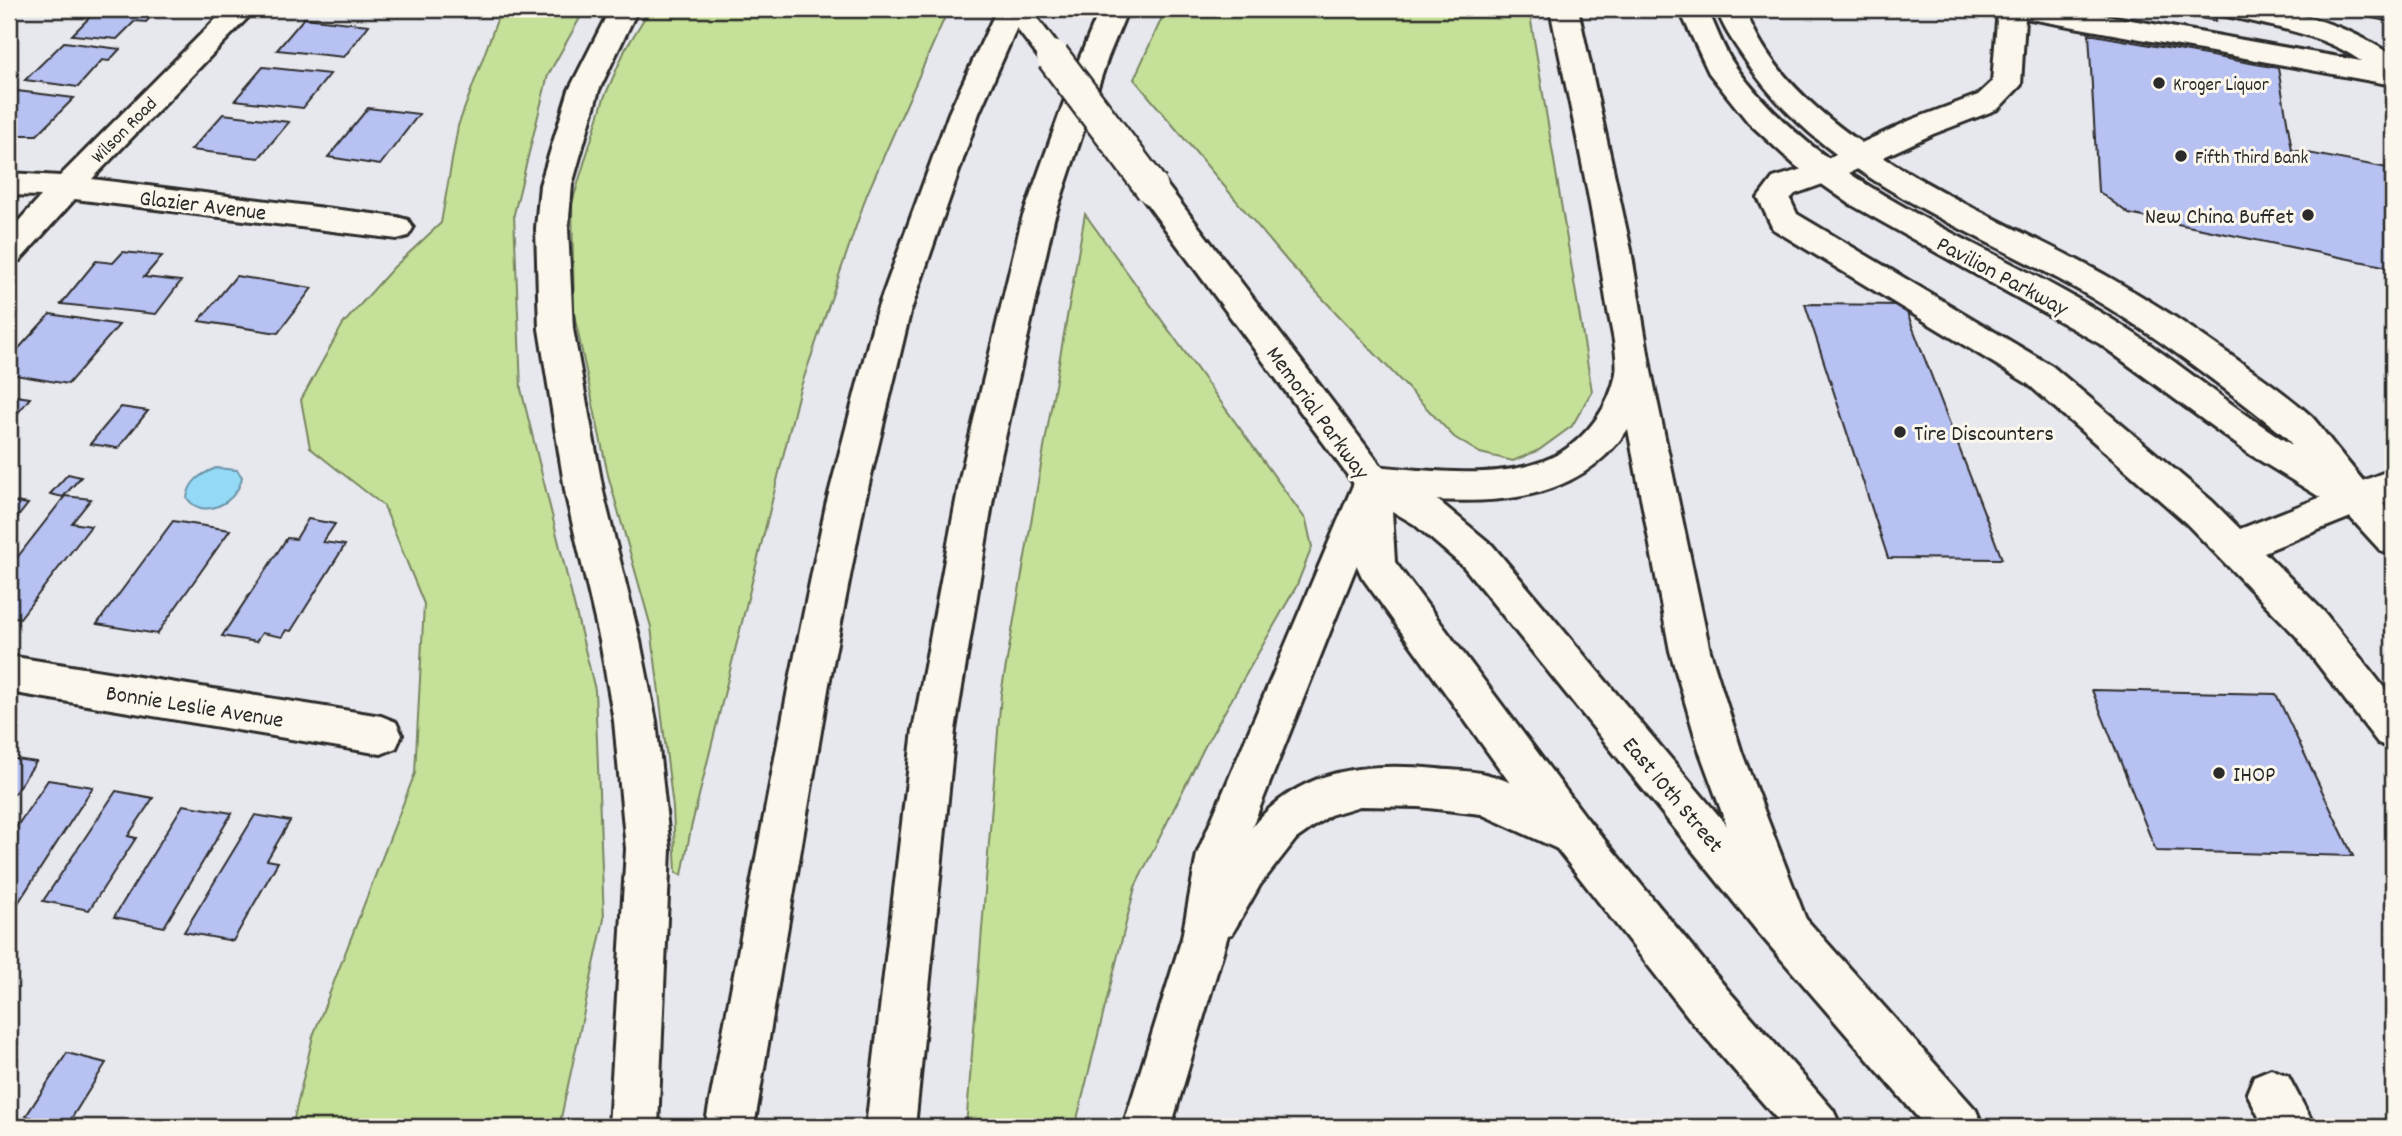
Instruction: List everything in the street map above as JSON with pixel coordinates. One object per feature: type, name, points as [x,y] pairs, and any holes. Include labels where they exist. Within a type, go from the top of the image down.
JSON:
[{"type":"main road","name":"Wilson Road","points":[[9,252],[68,187],[242,9]]},
{"type":"main road","points":[[624,9],[584,90],[556,185],[552,229],[556,329],[586,496],[620,641],[635,721],[648,849],[634,1127]]},
{"type":"main road","points":[[729,1127],[772,874],[845,505],[890,325],[964,113],[1014,9]]},
{"type":"main road","name":"Memorial Parkway","points":[[1014,9],[1372,481],[1376,566],[1573,835]]},
{"type":"main road","points":[[890,1127],[934,730],[978,474],[1038,219],[1094,57],[1114,9]]},
{"type":"main road","points":[[1564,9],[1615,250],[1634,371],[1690,651],[1721,753],[1787,930]]},
{"type":"main road","name":"Pavilion Parkway","points":[[1693,9],[1716,63],[1765,122],[1823,173],[1936,240],[2089,321],[2169,372],[2256,440],[2356,499]]},
{"type":"main road","name":"Pavilion Parkway","points":[[1731,9],[1736,23],[1770,77],[1807,114],[1860,158],[1894,179],[2096,285],[2210,358],[2299,427],[2356,499],[2393,538]]},
{"type":"main road","points":[[2012,9],[2006,85],[1988,102],[1922,127],[1860,158],[1784,186],[1774,198],[1784,221],[2040,374],[2199,512],[2310,624],[2393,730]]},
{"type":"main road","points":[[2024,9],[2393,76]]},
{"type":"main road","points":[[2233,9],[2320,28],[2355,43],[2393,70]]},
{"type":"main road","name":"Glazier Avenue","points":[[9,184],[68,187],[397,228]]},
{"type":"main road","points":[[1147,1127],[1205,938],[1219,854],[1372,481],[1491,487],[1550,476],[1591,451],[1620,412],[1634,371]]},
{"type":"main road","name":"East 10th Street","points":[[1372,481],[1427,513],[1478,556],[1887,1049],[1959,1127]]},
{"type":"main road","points":[[2233,548],[2393,484]]},
{"type":"main road","name":"Bonnie Leslie Avenue","points":[[9,674],[381,735]]},
{"type":"main road","points":[[1205,938],[1244,870],[1280,825],[1318,799],[1360,786],[1419,787],[1485,794],[1573,835],[1710,1006],[1816,1127]]},
{"type":"green space","points":[[501,9],[585,9],[548,75],[514,214],[521,389],[595,690],[604,919],[559,1127],[292,1127],[313,1036],[415,773],[424,604],[384,506],[310,448],[301,400],[343,324],[393,268],[441,223],[458,126]]},
{"type":"green space","points":[[650,9],[937,9],[944,19],[867,194],[799,392],[691,828],[682,875],[676,873],[673,808],[651,627],[608,475],[574,314],[572,203],[604,98],[625,50]]},
{"type":"green space","points":[[1166,9],[1529,9],[1592,391],[1572,426],[1539,450],[1513,461],[1480,453],[1454,437],[1288,262],[1134,79]]},
{"type":"green space","points":[[1085,214],[1306,520],[1312,547],[1296,587],[1205,746],[1135,887],[1075,1127],[966,1127],[1001,694]]},
{"type":"water","points":[[216,468],[237,470],[242,477],[239,486],[227,501],[219,506],[202,508],[194,505],[187,498],[190,487],[201,476]]},
{"type":"building","points":[[98,9],[158,9],[146,22],[135,21],[117,39],[72,35]]},
{"type":"building","points":[[2214,9],[2216,21],[2158,10]]},
{"type":"building","points":[[2323,9],[2393,9],[2393,22]]},
{"type":"building","points":[[304,18],[369,25],[344,57],[277,50]]},
{"type":"building","points":[[2089,34],[2278,68],[2292,150],[2393,169],[2393,268],[2129,214],[2098,191]]},
{"type":"building","points":[[64,42],[120,49],[109,61],[102,60],[78,87],[25,80]]},
{"type":"building","points":[[263,67],[330,74],[303,108],[235,100]]},
{"type":"building","points":[[9,90],[74,98],[37,135],[10,135]]},
{"type":"building","points":[[368,108],[419,114],[380,165],[328,157]]},
{"type":"building","points":[[223,114],[289,122],[259,158],[191,150]]},
{"type":"building","points":[[123,252],[162,256],[144,277],[181,281],[156,314],[61,304],[96,261],[113,263]]},
{"type":"building","points":[[236,276],[312,288],[278,333],[199,321]]},
{"type":"building","name":"Tire Discounters","points":[[1805,304],[1904,305],[2002,559],[1888,558]]},
{"type":"building","points":[[50,314],[119,325],[68,384],[9,374],[9,359]]},
{"type":"building","points":[[9,395],[30,398],[9,424]]},
{"type":"building","points":[[121,407],[148,411],[118,448],[90,444]]},
{"type":"building","points":[[68,474],[81,477],[63,497],[50,494]]},
{"type":"building","points":[[65,496],[91,499],[72,523],[91,526],[20,618],[9,616],[9,568]]},
{"type":"building","points":[[9,501],[28,504],[9,528]]},
{"type":"building","points":[[308,519],[335,524],[323,542],[345,545],[291,631],[286,630],[282,637],[262,633],[256,642],[222,636],[287,538],[296,539]]},
{"type":"building","points":[[173,521],[230,530],[157,634],[97,624]]},
{"type":"building","name":"IHOP","points":[[2092,690],[2276,694],[2353,856],[2156,851]]},
{"type":"building","points":[[9,758],[36,762],[9,801]]},
{"type":"building","points":[[48,780],[93,787],[18,903],[9,901],[9,838]]},
{"type":"building","points":[[116,791],[153,798],[128,836],[136,838],[89,910],[43,901]]},
{"type":"building","points":[[183,805],[232,813],[164,927],[114,917]]},
{"type":"building","points":[[255,815],[290,821],[267,860],[278,862],[233,941],[184,932]]},
{"type":"building","points":[[67,1053],[106,1063],[66,1127],[26,1116]]},
{"type":"place","name":"Kroger Liquor","points":[[2159,83]]},
{"type":"place","name":"Fifth Third Bank","points":[[2181,156]]},
{"type":"place","name":"New China Buffet","points":[[2308,215]]},
{"type":"place","name":"Tire Discounters","points":[[1900,432]]},
{"type":"place","name":"IHOP","points":[[2219,773]]}]
